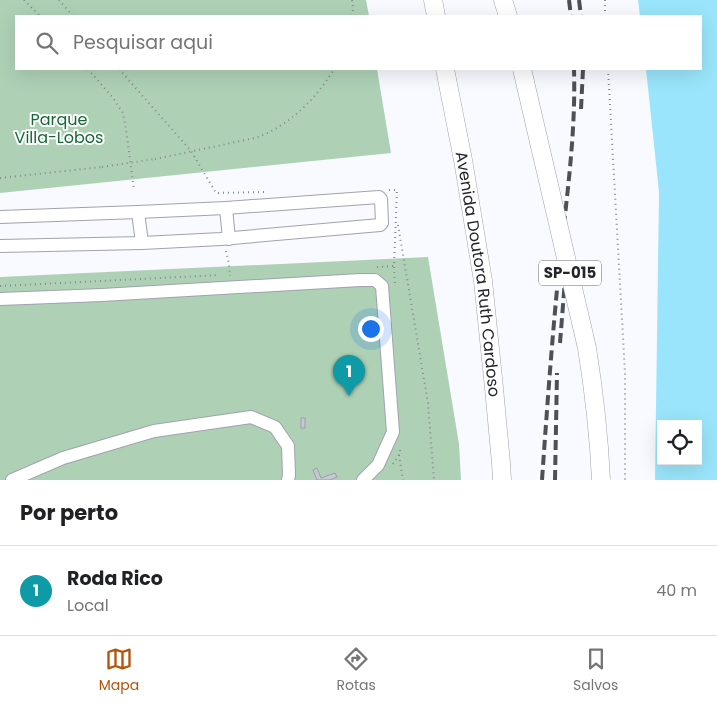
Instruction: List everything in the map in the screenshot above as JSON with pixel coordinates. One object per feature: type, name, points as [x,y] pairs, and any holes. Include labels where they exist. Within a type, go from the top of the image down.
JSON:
[{"type":"highway","points":[[433,0],[436,15]]},
{"type":"highway","points":[[504,0],[508,15]]},
{"type":"highway","name":"Avenida Doutora Ruth Cardoso","points":[[445,70],[463,160],[483,281],[501,480]]},
{"type":"highway","name":"SP-015","points":[[522,70],[587,348],[594,393],[601,480]]},
{"type":"lane","points":[[0,217],[226,208],[380,197],[382,223],[380,225],[229,239],[0,246]]},
{"type":"lane","points":[[226,208],[229,239]]},
{"type":"lane","points":[[138,212],[142,243]]},
{"type":"lane","points":[[0,299],[102,296],[375,280],[382,286],[393,432],[378,465],[363,480]]},
{"type":"lane","points":[[12,480],[63,458],[154,431],[251,417],[275,427],[288,446],[288,480]]},
{"type":"path","points":[[24,0],[39,15]]},
{"type":"path","points":[[59,0],[72,15]]},
{"type":"path","points":[[352,0],[352,15]]},
{"type":"path","points":[[605,0],[606,15]]},
{"type":"path","points":[[89,70],[123,113],[134,190]]},
{"type":"path","points":[[120,70],[191,151],[216,193],[263,192]]},
{"type":"path","points":[[0,178],[155,159],[255,138],[284,124],[311,100],[333,70]]},
{"type":"path","points":[[608,70],[625,373],[626,480]]},
{"type":"path","points":[[375,267],[394,266],[397,190],[388,190]]},
{"type":"path","points":[[397,220],[428,404],[434,480]]},
{"type":"path","points":[[228,256],[230,264]]},
{"type":"path","points":[[0,286],[220,275]]},
{"type":"path","points":[[399,455],[403,480]]},
{"type":"green space","name":"Parque Villa-Lobos","points":[[0,0],[366,0],[369,15],[15,15],[15,70],[377,70],[391,153],[0,193]]},
{"type":"green space","points":[[428,257],[459,444],[461,480],[0,480],[0,277]]},
{"type":"water","points":[[638,0],[717,0],[717,480],[655,480],[659,192],[646,70],[702,70],[702,15],[640,15]]},
{"type":"building","points":[[301,418],[305,418],[305,428],[301,428]]},
{"type":"building","points":[[317,468],[321,478],[335,473],[337,477],[330,480],[317,480],[313,470]]},
{"type":"railway","points":[[569,0],[571,15]]},
{"type":"railway","points":[[579,0],[581,15]]},
{"type":"railway","points":[[542,480],[554,322],[572,144],[574,70]]},
{"type":"railway","points":[[581,109],[583,70]]},
{"type":"railway","points":[[560,343],[565,280]]},
{"type":"railway","points":[[555,480],[557,373]]},
{"type":"place","name":"Roda Rico","points":[[349,396]]}]
